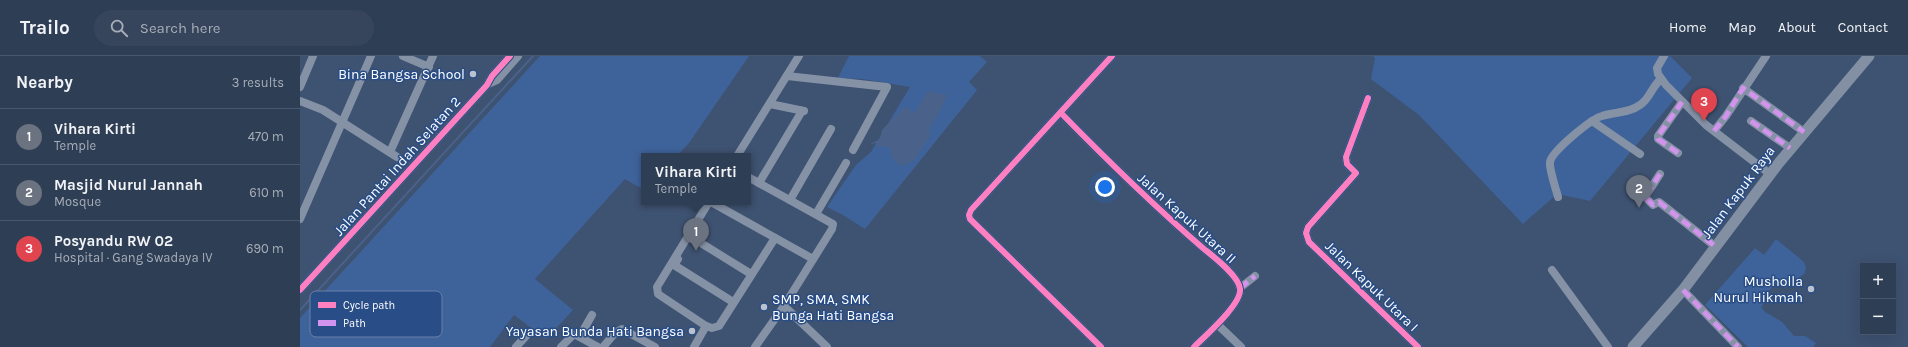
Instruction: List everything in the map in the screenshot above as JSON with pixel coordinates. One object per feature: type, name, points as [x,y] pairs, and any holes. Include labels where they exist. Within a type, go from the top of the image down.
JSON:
[{"type":"main road","name":"Jalan Kapuk Raya","points":[[1633,347],[1683,290],[1790,148],[1869,56]]},
{"type":"street","points":[[300,87],[313,56]]},
{"type":"street","points":[[300,219],[371,56]]},
{"type":"street","points":[[402,56],[429,67]]},
{"type":"street","points":[[300,101],[323,110],[394,155],[433,56]]},
{"type":"street","name":"Jalan Pantai Indah Selatan 2","points":[[488,85],[492,76],[510,56]]},
{"type":"street","name":"Jalan Pantai Indah Selatan 2","points":[[300,290],[488,85],[497,80],[518,56]]},
{"type":"street","points":[[739,153],[800,56]]},
{"type":"street","points":[[1101,347],[970,219],[969,215],[971,210],[1112,56]]},
{"type":"street","points":[[1664,56],[1657,68],[1660,79],[1682,102],[1714,131],[1770,174]]},
{"type":"street","points":[[1714,131],[1726,116],[1743,88],[1766,56]]},
{"type":"street","points":[[787,76],[886,87],[853,150]]},
{"type":"street","points":[[1558,197],[1550,160],[1575,134],[1592,121],[1601,116],[1626,112],[1640,105],[1648,98],[1656,83],[1660,79]]},
{"type":"street","points":[[1743,88],[1804,132]]},
{"type":"street","name":"Jalan Kapuk Utara I","points":[[1368,98],[1346,157],[1347,164],[1356,173],[1308,227],[1308,239],[1418,347]]},
{"type":"street","points":[[1678,153],[1658,139],[1658,136],[1682,102]]},
{"type":"street","points":[[759,183],[803,111],[770,104]]},
{"type":"street","name":"Jalan Kapuk Utara II","points":[[1061,113],[1162,213],[1221,264],[1236,279],[1240,288]]},
{"type":"street","points":[[1592,121],[1640,154]]},
{"type":"street","points":[[1751,121],[1790,148]]},
{"type":"street","points":[[790,200],[830,129]]},
{"type":"street","points":[[816,214],[846,163]]},
{"type":"street","points":[[1660,174],[1645,197],[1653,205],[1659,202],[1716,247]]},
{"type":"street","points":[[751,179],[833,224],[832,229],[784,306],[755,347]]},
{"type":"street","points":[[708,205],[657,287],[658,294],[706,326],[712,328],[719,326],[775,238]]},
{"type":"street","points":[[715,205],[813,259]]},
{"type":"street","points":[[688,235],[751,274]]},
{"type":"street","points":[[679,257],[674,265],[733,302]]},
{"type":"street","points":[[1552,270],[1608,347]]},
{"type":"street","points":[[1194,347],[1219,326],[1235,304],[1239,296],[1240,288],[1255,276]]},
{"type":"street","points":[[1683,290],[1738,347]]},
{"type":"street","points":[[784,306],[827,347]]},
{"type":"street","points":[[561,347],[576,336],[592,315]]},
{"type":"street","points":[[694,347],[706,326]]},
{"type":"street","points":[[1219,326],[1241,347]]},
{"type":"street","points":[[603,347],[615,333],[624,329],[652,346]]},
{"type":"street","points":[[516,347],[527,334]]},
{"type":"street","points":[[576,336],[598,347]]},
{"type":"shaded area","points":[[540,56],[749,56],[689,143],[680,153],[641,153],[641,188],[625,179],[535,279],[573,310],[546,339],[514,315],[490,347],[300,347],[300,318],[310,307],[310,337],[442,337],[442,291],[325,291]]},
{"type":"shaded area","points":[[849,56],[980,56],[987,62],[969,82],[977,90],[865,229],[827,207],[856,165],[871,152],[910,87],[863,79],[838,78]]},
{"type":"shaded area","points":[[1373,56],[1670,56],[1692,78],[1590,201],[1557,194],[1523,224],[1419,115],[1371,79],[1375,58]]},
{"type":"shaded area","points":[[928,91],[947,95],[939,113],[929,128],[930,135],[914,161],[901,166],[892,158],[890,148],[884,146],[879,148],[876,143],[870,144],[880,139],[882,130],[904,107],[909,108],[911,113],[915,112]]},
{"type":"shaded area","points":[[1776,239],[1803,261],[1806,267],[1805,273],[1785,288],[1776,283],[1764,297],[1765,302],[1761,307],[1765,312],[1782,322],[1794,336],[1805,336],[1816,343],[1813,347],[1748,347],[1705,305],[1755,248],[1764,255]]},
{"type":"waterway","points":[[317,291],[533,56]]},
{"type":"waterway","points":[[300,310],[310,299]]},
{"type":"marked path","points":[[1714,131],[1726,116],[1743,88],[1804,132]]},
{"type":"marked path","points":[[1678,153],[1658,139],[1658,136],[1682,102]]},
{"type":"marked path","points":[[1751,121],[1790,148]]},
{"type":"marked path","points":[[1660,174],[1645,197],[1653,205],[1659,202],[1716,247]]},
{"type":"marked path","points":[[1240,288],[1255,276]]},
{"type":"marked path","points":[[1683,290],[1738,347]]},
{"type":"cycle path","points":[[300,290],[487,85],[492,76],[510,56]]},
{"type":"cycle path","points":[[1101,347],[970,219],[969,215],[971,210],[1112,56]]},
{"type":"cycle path","points":[[1368,98],[1346,157],[1347,164],[1356,173],[1308,227],[1306,233],[1309,242],[1418,347]]},
{"type":"cycle path","points":[[1061,113],[1113,165],[1185,233],[1225,267],[1239,284],[1239,295],[1235,303],[1222,320],[1194,347]]},
{"type":"place","name":"Bina Bangsa School","points":[[473,74]]},
{"type":"place","name":"Posyandu RW 02","points":[[1704,121]]},
{"type":"place","name":"Masjid Nurul Jannah","points":[[1639,208]]},
{"type":"place","name":"Vihara Kirti","points":[[696,251]]},
{"type":"place","name":"Musholla Nurul Hikmah","points":[[1811,289]]},
{"type":"place","name":"SMP, SMA, SMK Bunga Hati Bangsa","points":[[764,307]]},
{"type":"place","name":"Yayasan Bunda Hati Bangsa","points":[[692,331]]}]
